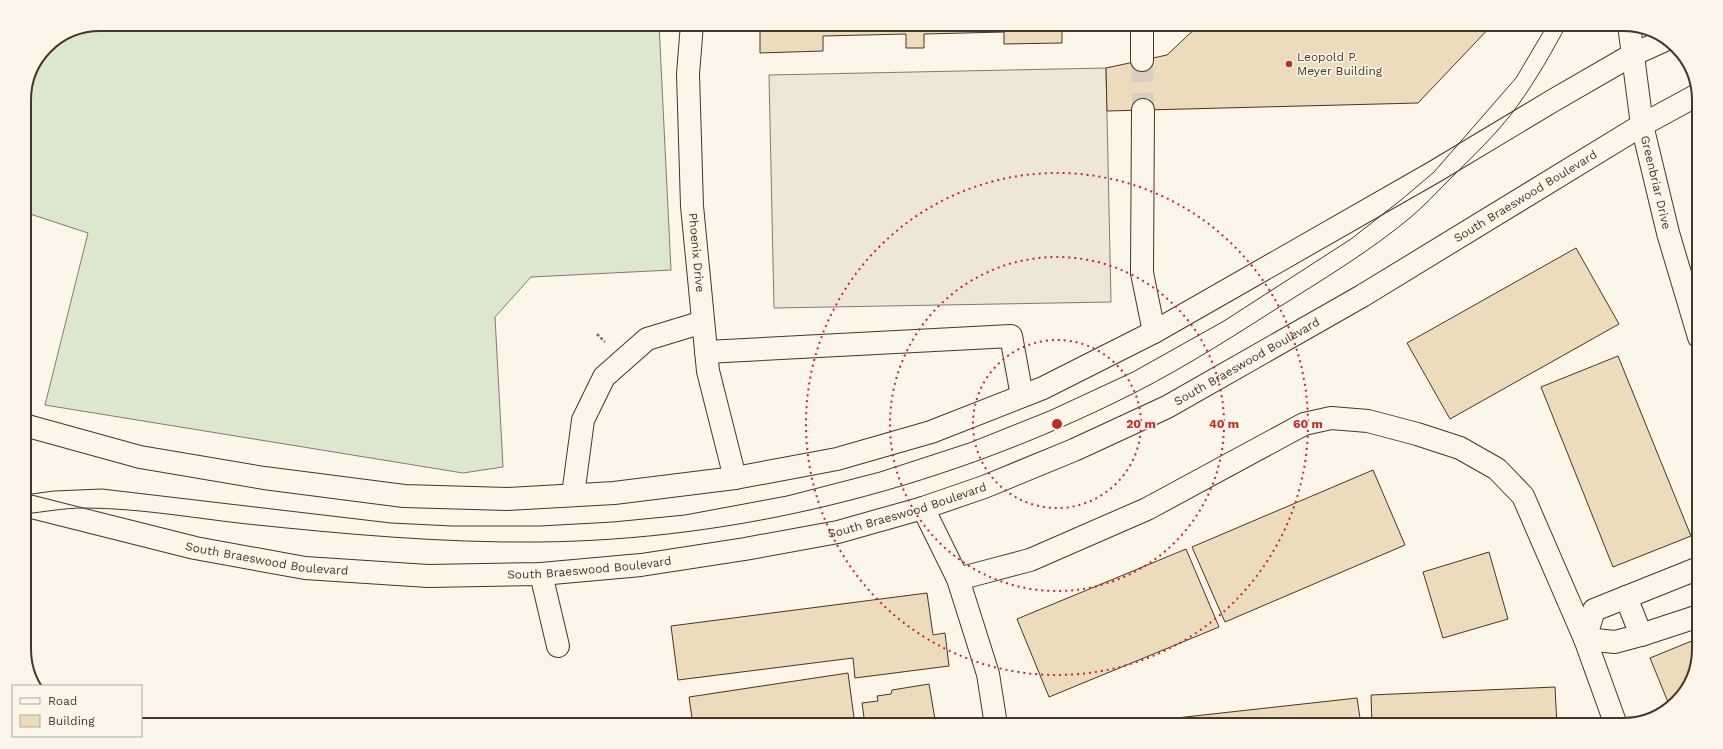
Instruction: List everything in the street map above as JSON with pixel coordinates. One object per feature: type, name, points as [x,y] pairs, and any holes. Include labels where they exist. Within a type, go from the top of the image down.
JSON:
[{"type":"main road","name":"Phoenix Drive","points":[[691,31],[688,74],[692,206],[703,322],[708,371],[735,478]]},
{"type":"main road","points":[[1142,31],[1142,60]]},
{"type":"main road","name":"Greenbriar Drive","points":[[1630,31],[1642,125],[1668,232],[1692,313]]},
{"type":"main road","points":[[31,427],[140,457],[264,478],[404,496],[507,499],[614,493],[735,478],[837,459],[930,432],[1043,388],[1154,332],[1434,172],[1632,55],[1661,42]]},
{"type":"main road","name":"South Braeswood Boulevard","points":[[31,507],[196,548],[305,568],[428,576],[541,574],[641,565],[745,549],[838,532],[923,508],[984,487],[1067,453],[1167,407],[1362,296],[1642,125],[1692,97]]},
{"type":"main road","points":[[1142,110],[1142,273],[1154,332]]},
{"type":"main road","points":[[573,495],[583,420],[604,377],[647,339],[703,322]]},
{"type":"main road","points":[[706,352],[1011,336],[1022,396]]},
{"type":"main road","points":[[958,579],[1030,560],[1147,509],[1304,424],[1330,418],[1368,421],[1417,434],[1460,448],[1497,469],[1523,496],[1585,639],[1613,718]]},
{"type":"main road","points":[[923,508],[958,579],[988,674],[995,718]]},
{"type":"main road","points":[[1585,639],[1594,610],[1692,571]]},
{"type":"main road","points":[[541,574],[558,646]]},
{"type":"main road","points":[[1626,597],[1642,635]]},
{"type":"main road","points":[[1585,639],[1616,642],[1692,618]]},
{"type":"green space","points":[[100,31],[659,31],[671,270],[531,277],[495,317],[503,467],[463,473],[45,405],[88,233],[31,214],[32,86],[36,73],[51,51],[73,36],[86,32]]},
{"type":"shaded area","points":[[1106,68],[1111,302],[774,308],[769,75]]},
{"type":"building","points":[[760,31],[1062,31],[1062,43],[1004,44],[1004,32],[924,34],[924,48],[906,48],[906,34],[823,36],[823,51],[760,53]]},
{"type":"building","name":"Leopold P. Meyer Building","points":[[1193,31],[1486,31],[1418,103],[1107,111],[1106,68],[1167,55]]},
{"type":"building","points":[[1576,248],[1619,324],[1450,419],[1407,343]]},
{"type":"building","points":[[1618,356],[1691,536],[1613,567],[1541,387]]},
{"type":"building","points":[[1373,470],[1405,545],[1225,622],[1192,547]]},
{"type":"building","points":[[1186,549],[1219,627],[1049,697],[1017,619]]},
{"type":"building","points":[[1489,552],[1508,619],[1443,638],[1423,572]]},
{"type":"building","points":[[927,593],[933,635],[945,633],[949,666],[855,678],[853,658],[678,680],[671,626]]},
{"type":"building","points":[[1692,641],[1691,663],[1687,676],[1675,695],[1668,702],[1650,658]]},
{"type":"building","points":[[848,673],[854,718],[692,718],[689,697]]},
{"type":"building","points":[[929,684],[935,718],[864,718],[862,703],[878,701],[877,696],[891,694],[892,690]]},
{"type":"building","points":[[1555,687],[1557,718],[1372,718],[1371,695]]},
{"type":"building","points":[[1357,698],[1360,718],[1176,718]]},
{"type":"tunnel","points":[[1142,60],[1143,110]]},
{"type":"tram line","points":[[31,494],[54,491],[102,489],[391,523],[452,526],[540,526],[613,522],[685,515],[787,496],[880,472],[969,443],[1049,411],[1133,372],[1224,321],[1351,239],[1434,172],[1516,78],[1544,31]]},
{"type":"tram line","points":[[31,513],[69,509],[104,508],[145,511],[247,524],[356,534],[466,541],[539,542],[613,539],[687,532],[760,520],[833,504],[905,485],[975,462],[1044,435],[1133,394],[1216,347],[1362,254],[1416,213],[1493,135],[1518,105],[1531,86],[1563,31]]},
{"type":"place","name":"Leopold P. Meyer Building","points":[[1289,64]]}]
